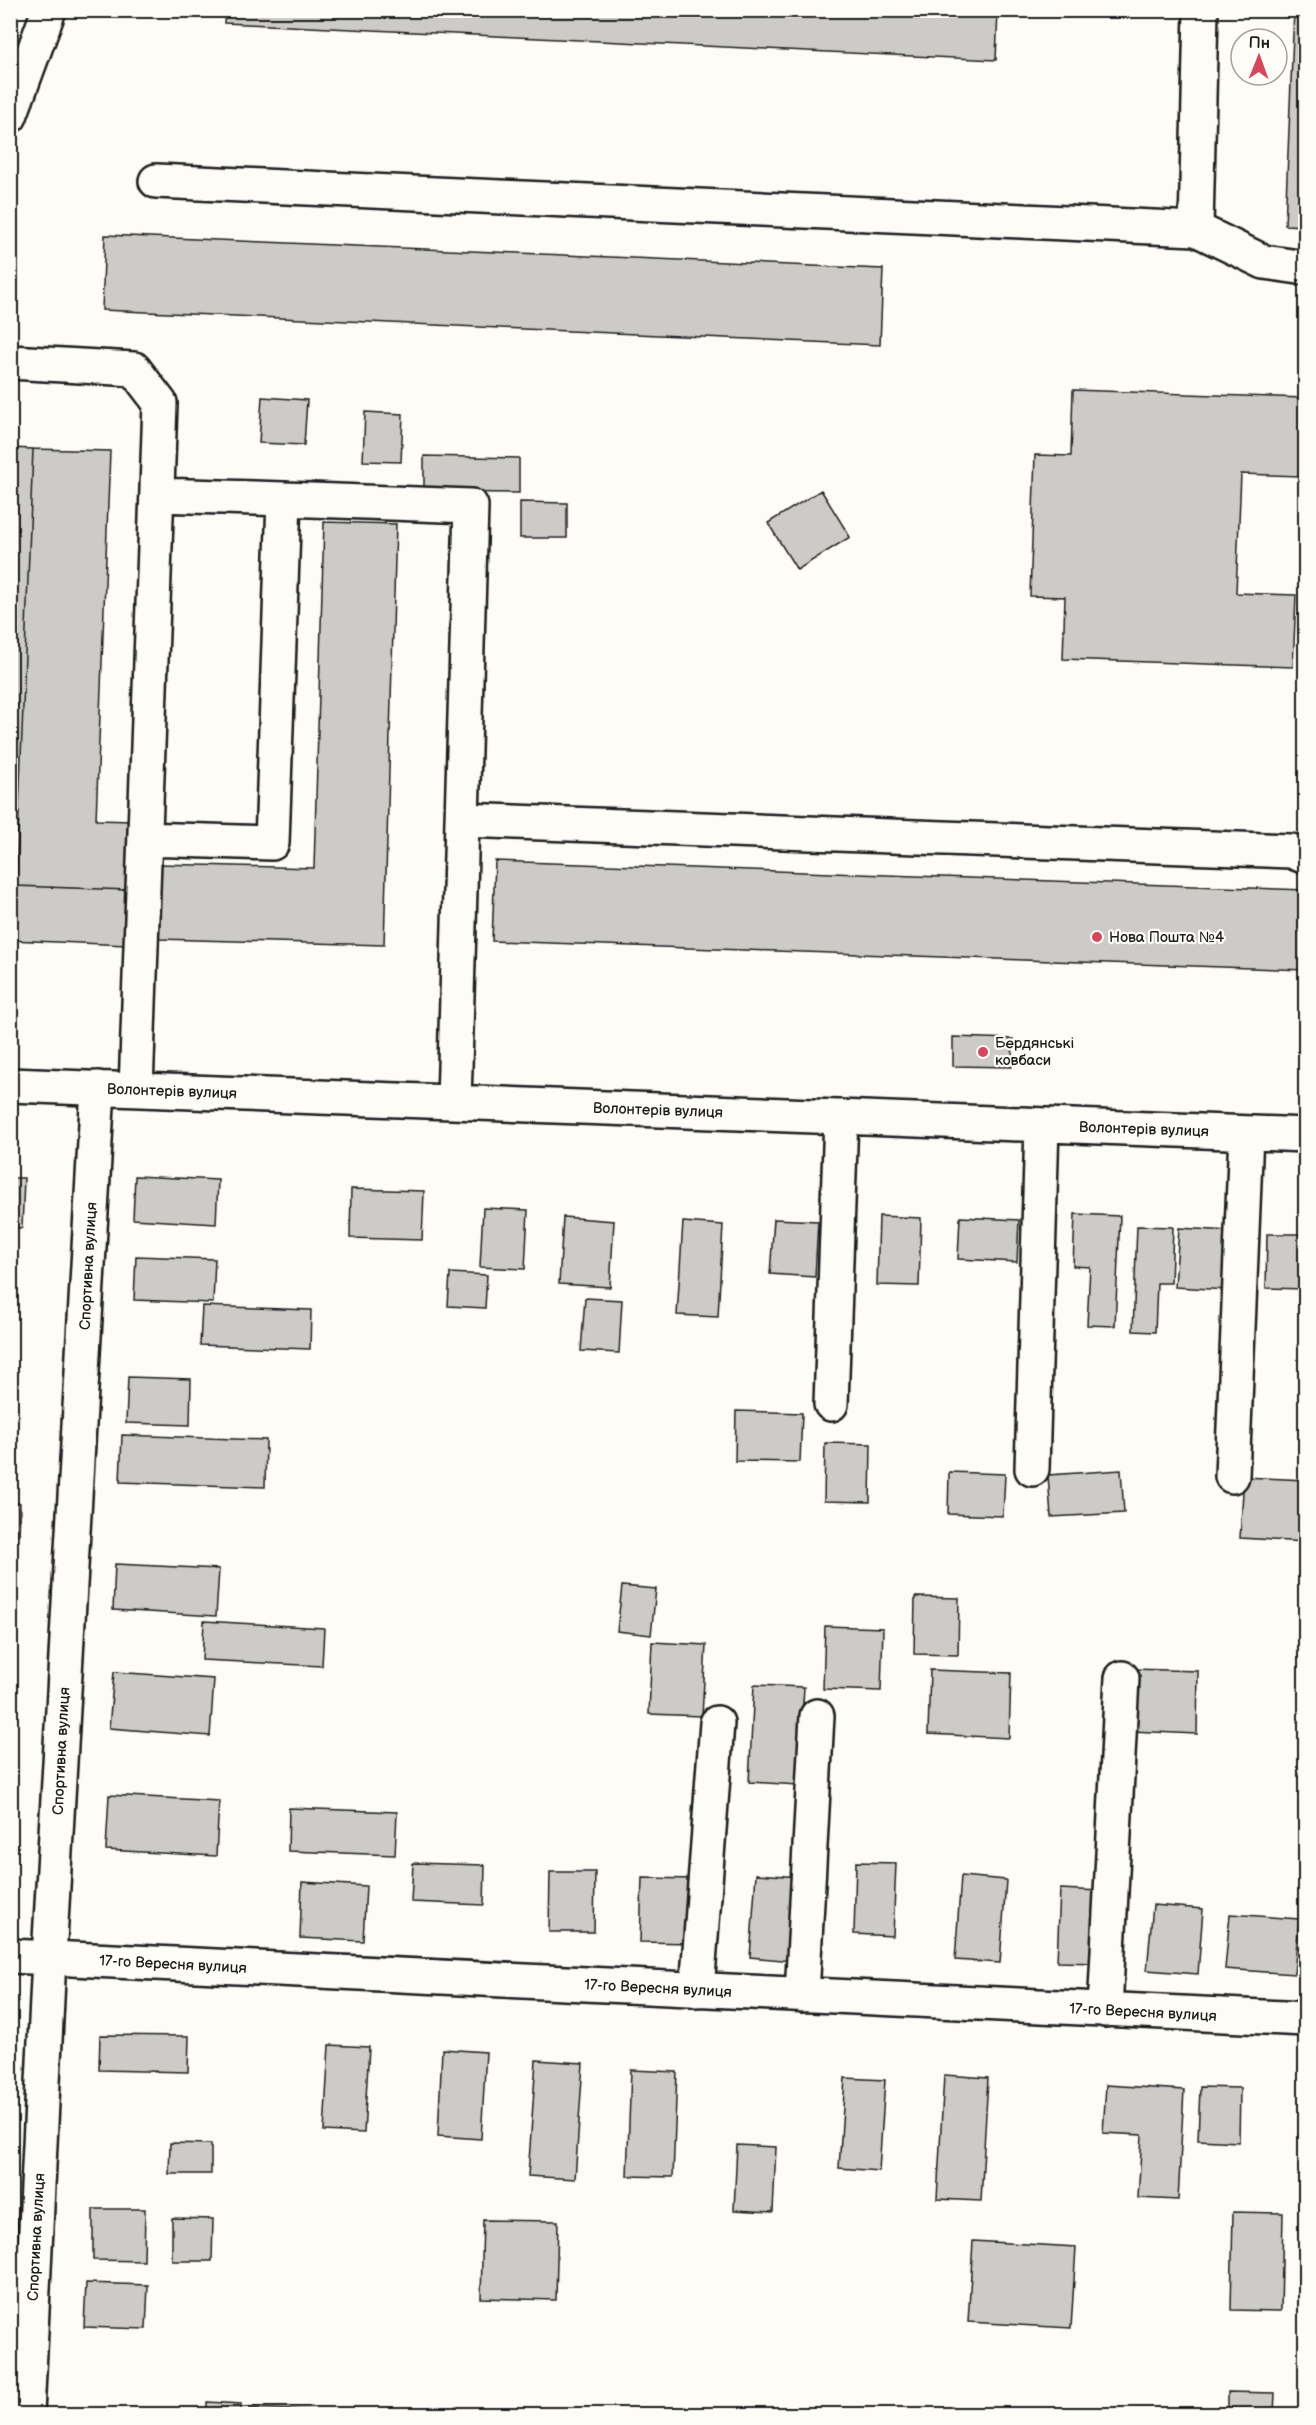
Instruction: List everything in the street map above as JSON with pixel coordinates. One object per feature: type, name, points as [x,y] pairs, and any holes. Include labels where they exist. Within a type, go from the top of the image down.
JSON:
[{"type":"street","points":[[10,116],[49,10]]},
{"type":"street","points":[[1196,230],[1201,10]]},
{"type":"street","points":[[156,181],[1196,230],[1264,262],[1305,268]]},
{"type":"street","points":[[10,362],[134,369],[160,403],[136,1090]]},
{"type":"street","points":[[157,495],[471,506],[454,1102]]},
{"type":"street","points":[[145,839],[272,843],[284,499]]},
{"type":"street","points":[[462,820],[1291,851],[1305,857]]},
{"type":"street","name":"Волонтерів вулиця","points":[[10,1085],[1305,1135]]},
{"type":"street","name":"Спортивна вулиця","points":[[27,2415],[20,2368],[49,1958],[98,1088]]},
{"type":"street","points":[[831,1404],[841,1117]]},
{"type":"street","points":[[1032,1469],[1042,1125]]},
{"type":"street","points":[[1232,1476],[1246,1133]]},
{"type":"street","points":[[1105,2010],[1122,1678]]},
{"type":"street","points":[[802,1995],[817,1716]]},
{"type":"street","points":[[697,1990],[717,1723]]},
{"type":"street","name":"17-го Вересня вулиця","points":[[10,1956],[1305,2019]]},
{"type":"building","points":[[225,10],[998,10],[996,60],[224,23]]},
{"type":"building","points":[[1294,10],[1306,10],[1306,226],[1285,225]]},
{"type":"building","points":[[105,235],[883,269],[880,345],[102,310]]},
{"type":"building","points":[[1073,390],[1303,398],[1300,476],[1241,474],[1236,593],[1296,595],[1293,667],[1063,659],[1065,597],[1030,596],[1035,455],[1071,456]]},
{"type":"building","points":[[262,397],[307,400],[304,445],[259,443]]},
{"type":"building","points":[[365,412],[403,414],[401,462],[363,461]]},
{"type":"building","points":[[10,448],[33,449],[16,886],[129,890],[127,945],[10,940]]},
{"type":"building","points":[[33,449],[110,451],[96,820],[132,821],[129,890],[16,886]]},
{"type":"building","points":[[424,456],[519,458],[519,493],[424,492]]},
{"type":"building","points":[[821,490],[850,537],[797,570],[768,523]]},
{"type":"building","points":[[520,502],[567,503],[567,538],[520,538]]},
{"type":"building","points":[[324,522],[396,524],[384,945],[158,939],[159,864],[314,868]]},
{"type":"building","points":[[495,861],[1306,890],[1306,970],[492,941]]},
{"type":"building","name":"Бердянські ковбаси","points":[[953,1037],[1013,1039],[1012,1067],[953,1066]]},
{"type":"building","points":[[135,1176],[218,1180],[216,1224],[133,1219]]},
{"type":"building","points":[[10,1178],[24,1178],[22,1228],[10,1228]]},
{"type":"building","points":[[351,1189],[424,1191],[422,1240],[350,1238]]},
{"type":"building","points":[[483,1208],[528,1210],[525,1269],[480,1267]]},
{"type":"building","points":[[1075,1214],[1120,1216],[1115,1326],[1087,1325],[1090,1267],[1073,1266]]},
{"type":"building","points":[[879,1216],[921,1218],[919,1286],[877,1285]]},
{"type":"building","points":[[563,1217],[614,1221],[610,1287],[559,1284]]},
{"type":"building","points":[[960,1217],[1019,1220],[1017,1262],[958,1259]]},
{"type":"building","points":[[774,1219],[818,1221],[815,1277],[770,1274]]},
{"type":"building","points":[[683,1222],[723,1225],[718,1317],[677,1315]]},
{"type":"building","points":[[1137,1226],[1173,1227],[1171,1283],[1157,1283],[1155,1332],[1133,1331]]},
{"type":"building","points":[[1179,1228],[1230,1231],[1227,1290],[1175,1287]]},
{"type":"building","points":[[1267,1234],[1306,1234],[1306,1289],[1266,1288]]},
{"type":"building","points":[[136,1256],[215,1259],[213,1303],[134,1300]]},
{"type":"building","points":[[450,1273],[487,1275],[485,1308],[448,1306]]},
{"type":"building","points":[[10,1295],[12,1295],[11,1343],[10,1343]]},
{"type":"building","points":[[585,1298],[622,1300],[619,1353],[581,1351]]},
{"type":"building","points":[[202,1306],[311,1310],[310,1349],[200,1345]]},
{"type":"building","points":[[128,1377],[191,1379],[190,1425],[126,1423]]},
{"type":"building","points":[[736,1411],[802,1413],[800,1462],[735,1461]]},
{"type":"building","points":[[122,1435],[266,1440],[265,1487],[120,1482]]},
{"type":"building","points":[[825,1443],[871,1444],[870,1502],[824,1501]]},
{"type":"building","points":[[1121,1470],[1124,1513],[1051,1517],[1048,1475]]},
{"type":"building","points":[[949,1472],[1005,1474],[1003,1516],[948,1514]]},
{"type":"building","points":[[1244,1477],[1306,1480],[1306,1542],[1240,1538]]},
{"type":"building","points":[[10,1502],[20,1503],[19,1541],[10,1541]]},
{"type":"building","points":[[10,1552],[14,1552],[12,1591],[10,1591]]},
{"type":"building","points":[[115,1564],[219,1569],[216,1616],[113,1610]]},
{"type":"building","points":[[622,1586],[656,1589],[651,1635],[617,1631]]},
{"type":"building","points":[[915,1597],[959,1598],[958,1655],[914,1654]]},
{"type":"building","points":[[204,1621],[324,1628],[322,1666],[202,1660]]},
{"type":"building","points":[[825,1626],[883,1628],[881,1691],[823,1689]]},
{"type":"building","points":[[652,1642],[706,1645],[702,1716],[649,1714]]},
{"type":"building","points":[[1133,1669],[1198,1671],[1197,1734],[1131,1731]]},
{"type":"building","points":[[930,1670],[1011,1673],[1009,1738],[928,1734]]},
{"type":"building","points":[[114,1672],[214,1679],[210,1736],[109,1728]]},
{"type":"building","points":[[754,1685],[804,1687],[798,1785],[749,1782]]},
{"type":"building","points":[[109,1795],[219,1801],[216,1856],[106,1850]]},
{"type":"building","points":[[289,1808],[397,1812],[395,1855],[288,1851]]},
{"type":"building","points":[[856,1862],[896,1863],[893,1936],[854,1934]]},
{"type":"building","points":[[413,1863],[485,1865],[484,1905],[411,1902]]},
{"type":"building","points":[[550,1872],[595,1872],[594,1932],[549,1932]]},
{"type":"building","points":[[756,1874],[800,1877],[793,1961],[750,1957]]},
{"type":"building","points":[[961,1876],[1006,1880],[1000,1963],[955,1960]]},
{"type":"building","points":[[642,1878],[695,1879],[693,1943],[640,1942]]},
{"type":"building","points":[[302,1882],[366,1886],[363,1941],[300,1938]]},
{"type":"building","points":[[1060,1889],[1100,1891],[1098,1963],[1057,1962]]},
{"type":"building","points":[[1153,1905],[1203,1909],[1198,1974],[1147,1970]]},
{"type":"building","points":[[1230,1914],[1299,1919],[1294,1974],[1225,1969]]},
{"type":"building","points":[[100,2035],[189,2036],[188,2072],[99,2070]]},
{"type":"building","points":[[329,2045],[369,2047],[364,2133],[324,2131]]},
{"type":"building","points":[[442,2049],[486,2052],[481,2139],[438,2136]]},
{"type":"building","points":[[536,2060],[583,2063],[575,2179],[528,2176]]},
{"type":"building","points":[[631,2070],[677,2072],[673,2177],[627,2176]]},
{"type":"building","points":[[944,2075],[988,2078],[981,2201],[937,2199]]},
{"type":"building","points":[[845,2078],[885,2080],[879,2171],[839,2168]]},
{"type":"building","points":[[1106,2085],[1184,2090],[1178,2200],[1138,2198],[1142,2135],[1103,2133]]},
{"type":"building","points":[[1200,2087],[1240,2088],[1239,2142],[1198,2140]]},
{"type":"building","points":[[170,2143],[211,2144],[211,2174],[169,2174]]},
{"type":"building","points":[[737,2145],[776,2147],[773,2212],[734,2210]]},
{"type":"building","points":[[93,2209],[145,2209],[144,2261],[93,2260]]},
{"type":"building","points":[[1233,2212],[1283,2213],[1281,2311],[1231,2310]]},
{"type":"building","points":[[172,2218],[213,2219],[212,2261],[172,2261]]},
{"type":"building","points":[[483,2220],[558,2221],[556,2300],[481,2298]]},
{"type":"building","points":[[973,2241],[1076,2247],[1071,2328],[968,2322]]},
{"type":"building","points":[[86,2283],[148,2285],[146,2329],[84,2327]]},
{"type":"building","points":[[1228,2392],[1275,2393],[1274,2414],[1228,2414]]},
{"type":"building","points":[[207,2402],[241,2404],[241,2414],[207,2414]]},
{"type":"building","points":[[249,2408],[336,2411],[336,2414],[249,2414]]},
{"type":"place","name":"Нова Пошта №4","points":[[1097,937]]},
{"type":"place","name":"Бердянські ковбаси","points":[[983,1052]]}]
